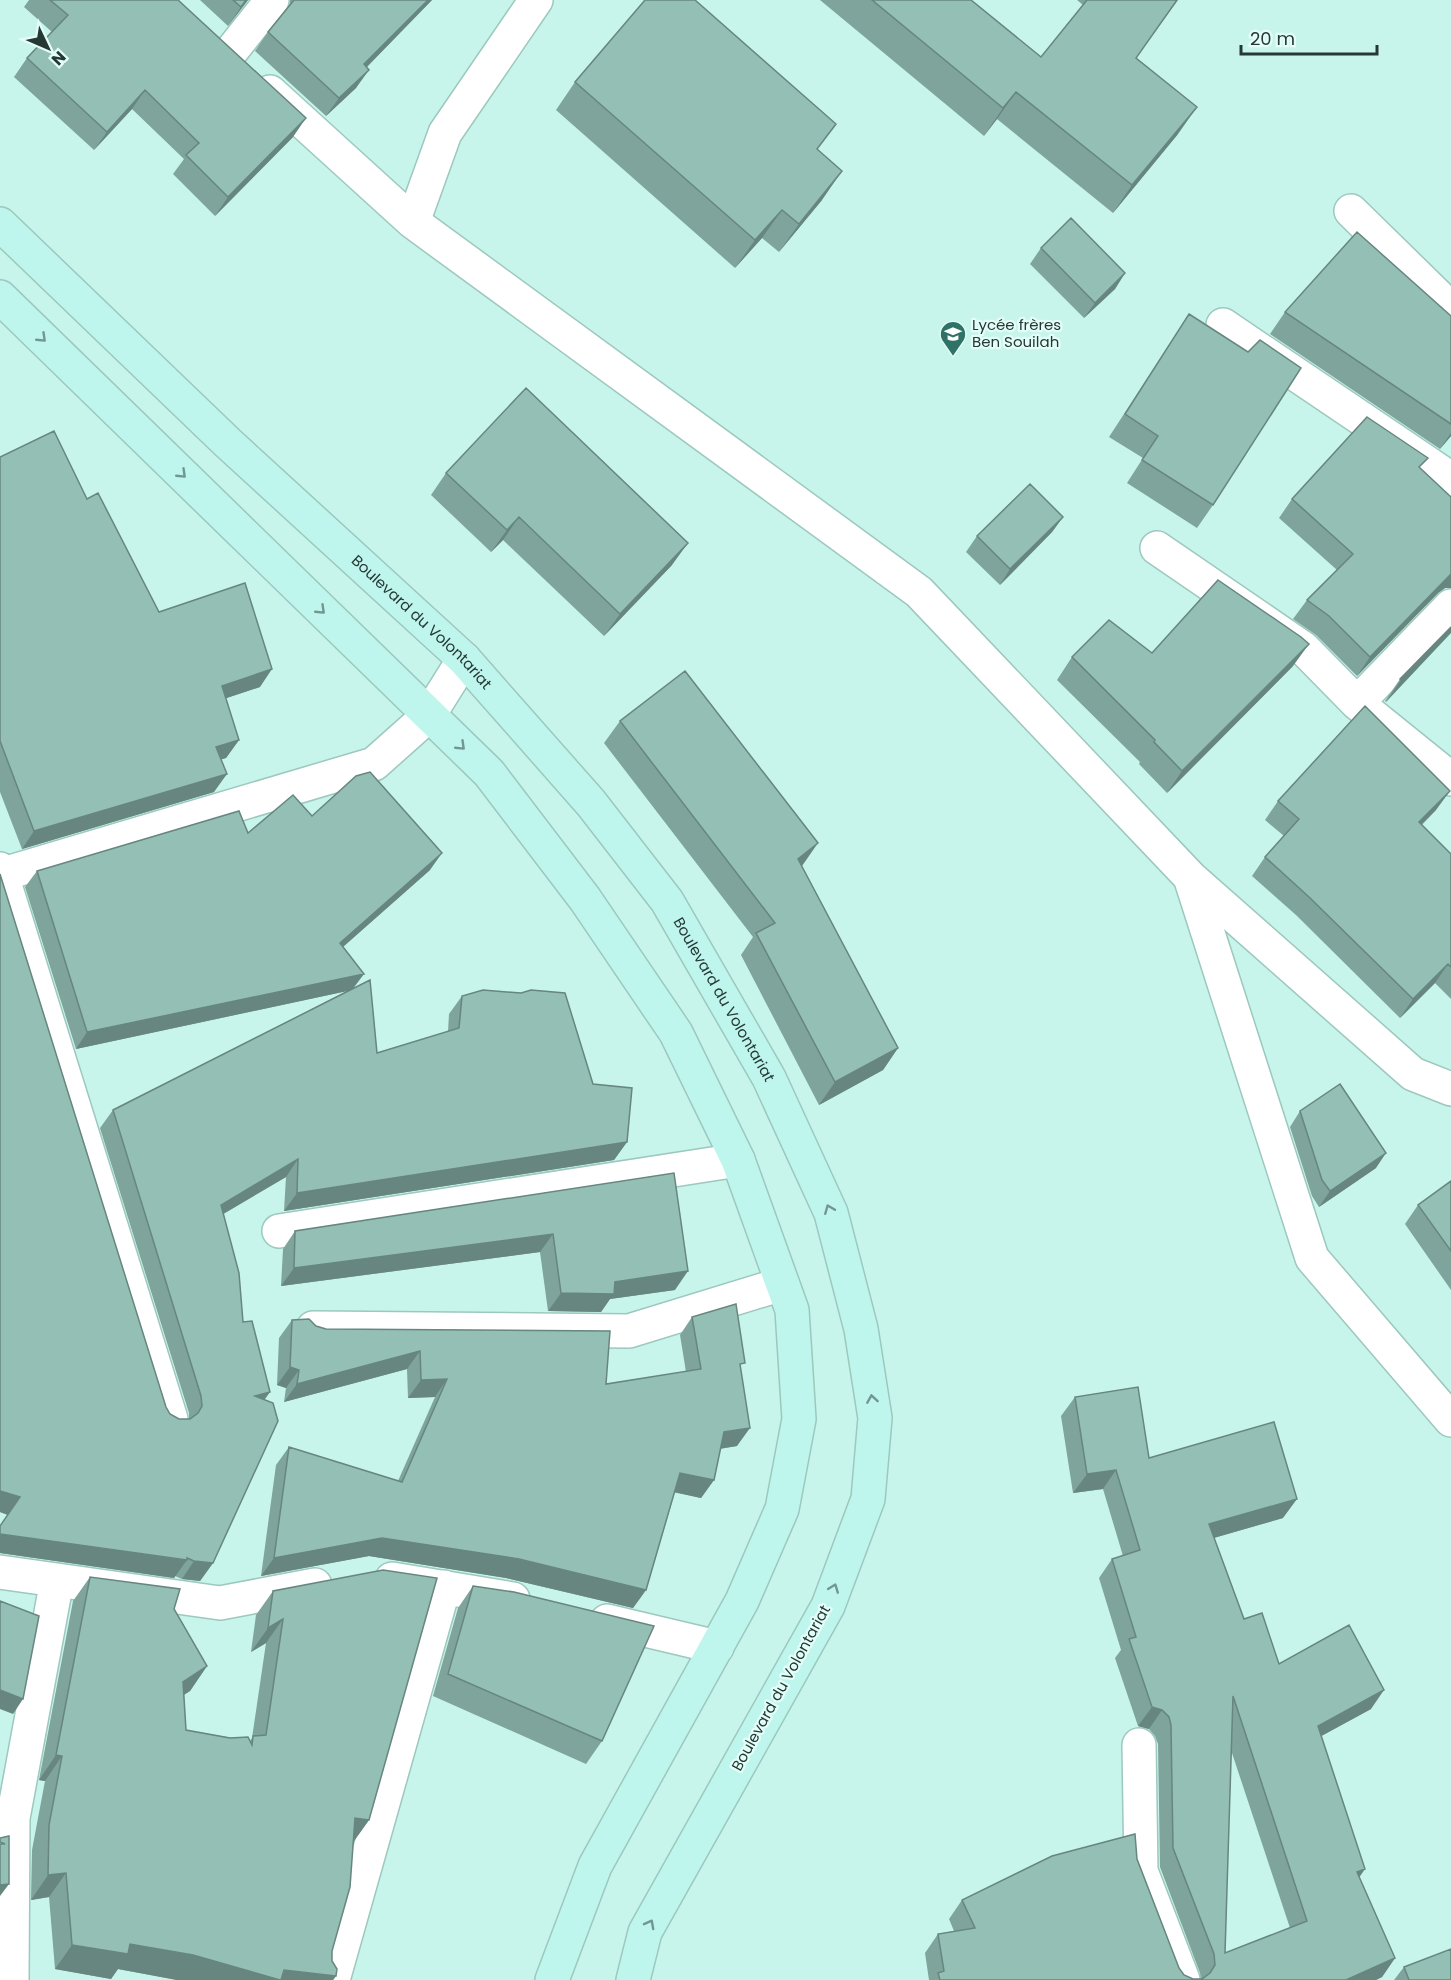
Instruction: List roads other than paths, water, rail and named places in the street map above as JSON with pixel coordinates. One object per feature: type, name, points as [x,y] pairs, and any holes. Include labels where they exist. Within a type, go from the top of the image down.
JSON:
[{"type":"main road","name":"Boulevard du Volontariat","points":[[0,224],[228,443],[464,659],[591,803],[667,901],[769,1078],[831,1213],[861,1329],[874,1418],[868,1499],[828,1606],[645,1932],[633,1980]]},
{"type":"main road","points":[[0,297],[489,773],[585,899],[676,1034],[738,1160],[792,1310],[799,1419],[782,1509],[742,1601],[595,1866],[552,1980]]},
{"type":"street","points":[[229,54],[272,0]]},
{"type":"street","points":[[413,222],[445,133],[536,0]]},
{"type":"street","points":[[204,31],[413,222],[919,592],[1190,877],[1413,1074],[1451,1089]]},
{"type":"street","points":[[1351,211],[1451,309]]},
{"type":"street","points":[[1223,325],[1451,479]]},
{"type":"street","points":[[1157,548],[1303,648],[1357,703],[1451,779]]},
{"type":"street","points":[[1357,703],[1451,606]]},
{"type":"street","points":[[171,1419],[1,873],[374,764],[429,715],[464,659]]},
{"type":"street","points":[[1190,877],[1312,1258],[1451,1420]]},
{"type":"street","points":[[279,1231],[738,1160]]},
{"type":"street","points":[[314,1328],[629,1331],[782,1284]]},
{"type":"street","points":[[0,1572],[220,1604],[355,1577],[444,1587],[547,1606]]},
{"type":"street","points":[[12,1980],[13,1818],[57,1580]]},
{"type":"street","points":[[333,1980],[444,1587]]},
{"type":"street","points":[[581,1615],[717,1647]]},
{"type":"street","points":[[1139,1745],[1141,1871],[1183,1980]]},
{"type":"place","name":"Lycée frères Ben Souilah","points":[[953,357]]}]
